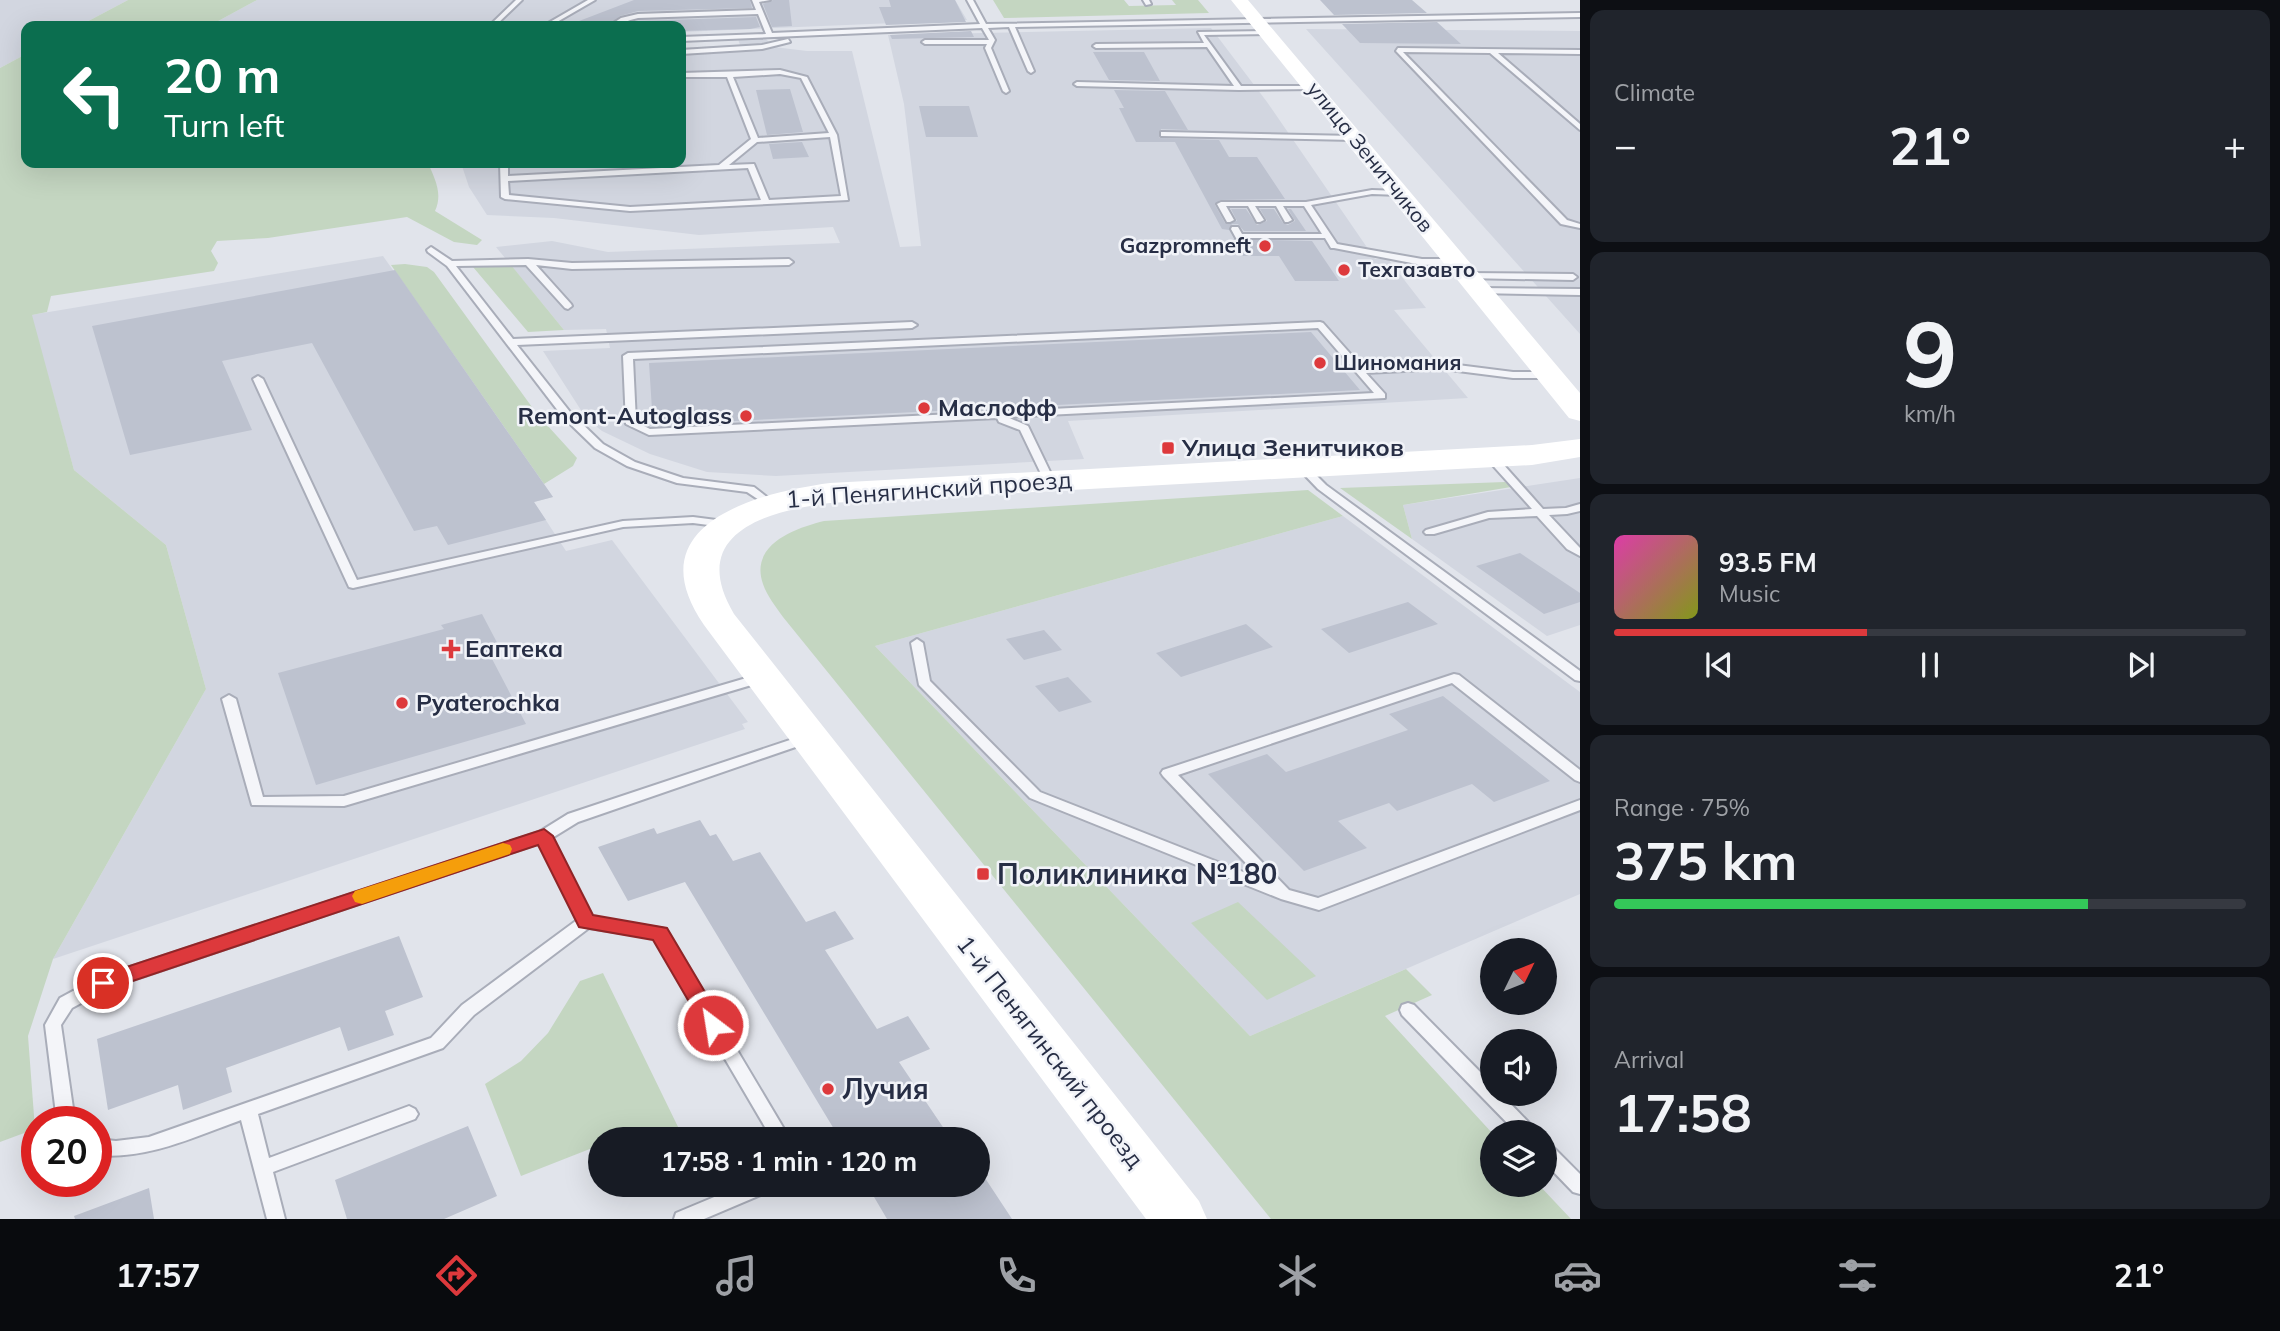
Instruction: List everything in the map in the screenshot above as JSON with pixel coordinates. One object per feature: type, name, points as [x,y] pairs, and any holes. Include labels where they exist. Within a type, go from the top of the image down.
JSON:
[{"type":"street","name":"улица Зенитчиков","points":[[1239,0],[1580,412]]},
{"type":"street","points":[[1548,375],[1580,391]]},
{"type":"street","name":"1-й Пенягинский проезд","points":[[1179,1219],[717,617],[704,593],[701,576],[704,556],[725,524],[768,503],[830,493],[1491,457],[1580,448]]},
{"type":"lane","points":[[497,21],[519,0]]},
{"type":"lane","points":[[555,21],[592,0]]},
{"type":"lane","points":[[767,0],[755,1],[770,36]]},
{"type":"lane","points":[[970,0],[985,26],[991,42],[988,48],[1006,91]]},
{"type":"lane","points":[[620,21],[638,16],[760,12]]},
{"type":"lane","points":[[686,39],[985,26],[1262,27],[1580,15]]},
{"type":"lane","points":[[1010,26],[1031,71]]},
{"type":"lane","points":[[1239,88],[1200,33],[1262,27]]},
{"type":"lane","points":[[686,52],[762,47],[823,34]]},
{"type":"lane","points":[[925,42],[991,42]]},
{"type":"lane","points":[[1096,46],[1209,45]]},
{"type":"lane","points":[[1580,52],[1398,50],[1564,222],[1580,226]]},
{"type":"lane","points":[[1492,51],[1580,128]]},
{"type":"lane","points":[[504,168],[505,197],[630,209],[845,198],[833,135],[804,78],[780,72],[686,75]]},
{"type":"lane","points":[[729,75],[755,140]]},
{"type":"lane","points":[[1077,84],[1313,88]]},
{"type":"lane","points":[[1164,134],[1354,138]]},
{"type":"lane","points":[[721,167],[755,140],[833,135]]},
{"type":"lane","points":[[504,179],[751,166],[766,202]]},
{"type":"lane","points":[[1230,220],[1221,204],[1306,204],[1372,192],[1399,193]]},
{"type":"lane","points":[[1250,204],[1260,220]]},
{"type":"lane","points":[[1278,204],[1288,220]]},
{"type":"lane","points":[[1306,204],[1334,246],[1422,262],[1467,276],[1580,292]]},
{"type":"lane","points":[[1235,229],[1239,236],[1296,232],[1327,236]]},
{"type":"lane","points":[[431,250],[450,264],[566,414],[599,446],[631,464],[681,481],[750,489],[768,503]]},
{"type":"lane","points":[[450,264],[528,262],[572,266],[789,262]]},
{"type":"lane","points":[[528,262],[568,306]]},
{"type":"lane","points":[[1467,276],[1573,276]]},
{"type":"lane","points":[[510,342],[912,325]]},
{"type":"lane","points":[[1320,325],[1359,370],[1381,396],[999,411],[649,432],[631,424],[628,356],[1320,325]]},
{"type":"lane","points":[[1359,370],[1442,366],[1513,375],[1548,375]]},
{"type":"lane","points":[[258,379],[353,584],[623,524],[692,520],[725,524]]},
{"type":"lane","points":[[1024,428],[1038,418],[1034,410]]},
{"type":"lane","points":[[999,411],[1003,420],[1024,428],[1049,480]]},
{"type":"lane","points":[[1491,457],[1580,553]]},
{"type":"lane","points":[[1300,466],[1322,487],[1578,673]]},
{"type":"lane","points":[[1430,532],[1488,515],[1580,508]]},
{"type":"lane","points":[[917,643],[924,682],[1035,795],[1286,895],[1319,904],[1580,805]]},
{"type":"lane","points":[[229,699],[257,802],[344,801],[763,677]]},
{"type":"lane","points":[[1286,895],[1168,773],[1454,678],[1580,777]]},
{"type":"lane","points":[[64,1106],[53,1025],[66,1003],[103,983],[544,836],[573,818],[810,737]]},
{"type":"lane","points":[[544,836],[586,922]]},
{"type":"lane","points":[[112,1149],[149,1145],[437,1043],[468,1010],[586,922],[659,933],[774,1127]]},
{"type":"lane","points":[[1408,1010],[1515,1120]]},
{"type":"lane","points":[[248,1111],[276,1219]]},
{"type":"lane","points":[[263,1168],[409,1114]]},
{"type":"lane","points":[[1557,1163],[1580,1186]]},
{"type":"lane","points":[[683,1219],[735,1197]]},
{"type":"shaded area","points":[[0,0],[128,0],[88,21],[21,21],[21,57],[0,68]]},
{"type":"shaded area","points":[[257,0],[955,0],[967,20],[686,32],[686,21],[218,21]]},
{"type":"shaded area","points":[[1211,28],[1267,102],[1375,259],[1388,259],[1426,308],[1394,310],[1468,398],[1068,421],[1084,459],[776,476],[707,472],[650,454],[602,431],[586,418],[543,351],[610,348],[606,329],[564,330],[496,247],[552,241],[608,252],[840,243],[833,227],[699,235],[554,218],[487,215],[469,187],[463,168],[686,168],[686,48],[740,45],[738,39],[765,38],[774,47],[807,51],[852,51],[900,247],[921,246],[904,104],[888,35]]},
{"type":"shaded area","points":[[1306,29],[1580,31],[1580,334],[1528,276]]},
{"type":"shaded area","points":[[383,256],[553,497],[534,502],[566,551],[612,540],[748,722],[742,724],[745,729],[53,959],[206,689],[166,545],[74,470],[31,315]]},
{"type":"shaded area","points":[[1580,478],[1580,625],[1547,636],[1412,539],[1403,505]]},
{"type":"shaded area","points":[[1343,516],[1580,692],[1580,894],[1250,1036],[875,646]]},
{"type":"green space","points":[[128,0],[257,0],[218,21],[88,21]]},
{"type":"green space","points":[[993,0],[1124,0],[1129,6],[1176,5],[1172,0],[1198,0],[1209,13],[1004,18]]},
{"type":"green space","points":[[21,57],[21,168],[430,168],[438,193],[435,211],[482,240],[477,245],[454,242],[407,217],[268,238],[217,241],[211,251],[218,263],[214,271],[51,296],[47,312],[32,315],[74,470],[166,545],[206,689],[53,959],[28,1036],[33,1106],[21,1106],[21,1134],[0,1142],[0,68]]},
{"type":"green space","points":[[391,265],[427,267],[434,272],[537,414],[577,458],[573,466],[544,484]]},
{"type":"green space","points":[[511,265],[564,330],[528,332],[473,267]]},
{"type":"green space","points":[[1505,482],[1511,487],[1403,505],[1412,539],[1340,488]]},
{"type":"green space","points":[[1308,490],[1343,516],[875,646],[1250,1036],[1406,969],[1432,995],[1385,1016],[1480,1120],[1480,1197],[1550,1197],[1571,1219],[1271,1219],[772,601],[763,584],[760,570],[769,548],[789,533],[824,521]]},
{"type":"green space","points":[[1238,902],[1316,976],[1267,1000],[1191,923]]},
{"type":"green space","points":[[603,973],[678,1127],[588,1127],[588,1150],[521,1176],[485,1084],[521,1061],[548,1033],[580,981]]},
{"type":"building","points":[[634,0],[750,0],[752,8],[638,11],[620,16],[614,21],[579,21]]},
{"type":"building","points":[[773,0],[789,0],[792,26],[772,27],[763,4]]},
{"type":"building","points":[[889,0],[955,0],[966,22],[886,25],[879,7],[891,7]]},
{"type":"building","points":[[1320,0],[1412,0],[1427,13],[1334,15]]},
{"type":"building","points":[[756,17],[760,27],[686,31],[686,21],[638,21]]},
{"type":"building","points":[[1437,22],[1461,44],[1360,43],[1342,24]]},
{"type":"building","points":[[971,31],[974,37],[892,39],[890,35]]},
{"type":"building","points":[[1093,52],[1144,52],[1160,81],[1109,80]]},
{"type":"building","points":[[790,89],[803,132],[767,135],[756,90]]},
{"type":"building","points":[[1114,90],[1165,91],[1188,130],[1161,129],[1159,138],[1219,140],[1229,157],[1257,157],[1285,199],[1220,200],[1215,205],[1225,223],[1237,221],[1231,209],[1246,209],[1257,225],[1267,221],[1260,209],[1274,209],[1283,223],[1288,225],[1295,221],[1288,209],[1291,209],[1306,231],[1244,231],[1238,224],[1232,224],[1229,230],[1222,229],[1175,142],[1136,142],[1119,108],[1124,108]]},
{"type":"building","points":[[919,106],[969,106],[978,137],[926,137]]},
{"type":"building","points":[[802,142],[809,157],[773,159],[769,144]]},
{"type":"building","points":[[1234,239],[1312,241],[1339,281],[1295,281],[1279,256],[1243,256]]},
{"type":"building","points":[[395,270],[553,497],[534,502],[546,520],[448,545],[437,526],[414,531],[312,343],[222,361],[252,430],[130,455],[92,326]]},
{"type":"building","points":[[1311,332],[1360,390],[653,425],[649,363]]},
{"type":"building","points":[[1520,553],[1580,593],[1580,602],[1544,614],[1476,566]]},
{"type":"building","points":[[1408,602],[1438,624],[1349,653],[1321,629]]},
{"type":"building","name":"Pyaterochka","points":[[482,614],[502,652],[490,655],[526,724],[316,785],[278,673],[444,629],[441,625]]},
{"type":"building","points":[[1246,624],[1273,647],[1181,677],[1156,653]]},
{"type":"building","points":[[1044,630],[1062,650],[1024,660],[1006,639]]},
{"type":"building","points":[[1068,677],[1092,702],[1059,712],[1035,686]]},
{"type":"building","points":[[1443,696],[1550,781],[1494,802],[1472,784],[1397,811],[1389,803],[1338,821],[1367,848],[1304,871],[1208,774],[1267,754],[1286,772],[1408,730],[1389,714]]},
{"type":"building","points":[[700,820],[710,836],[716,834],[733,861],[760,852],[806,922],[835,911],[854,939],[825,950],[877,1029],[908,1016],[930,1049],[899,1062],[943,1127],[833,1127],[685,882],[628,901],[598,847],[654,828],[657,834]]},
{"type":"building","points":[[399,936],[423,997],[385,1011],[394,1035],[348,1051],[340,1027],[226,1068],[232,1092],[183,1110],[178,1085],[112,1109],[112,1106],[107,1106],[97,1039]]},
{"type":"building","points":[[468,1126],[497,1196],[444,1219],[347,1219],[335,1180]]},
{"type":"building","points":[[990,1186],[1012,1219],[887,1219],[874,1197],[990,1197]]},
{"type":"building","points":[[149,1188],[154,1219],[75,1219],[74,1216]]},
{"type":"slow traffic","points":[[362,896],[503,849]]},
{"type":"place","name":"Gazpromneft","points":[[1265,246]]},
{"type":"place","name":"Техгазавто","points":[[1344,270]]},
{"type":"place","name":"Шиномания","points":[[1320,363]]},
{"type":"place","name":"Маслофф","points":[[924,408]]},
{"type":"place","name":"Remont-Autoglass","points":[[746,416]]},
{"type":"place","name":"Улица Зенитчиков","points":[[1168,448]]},
{"type":"place","name":"Еаптека","points":[[451,649]]},
{"type":"place","name":"Pyaterochka","points":[[402,703]]},
{"type":"place","name":"Поликлиника №180","points":[[983,874]]},
{"type":"place","name":"Лучия","points":[[828,1089]]},
{"type":"route","points":[[103,983],[544,836],[586,922],[659,933],[713,1025]]}]
